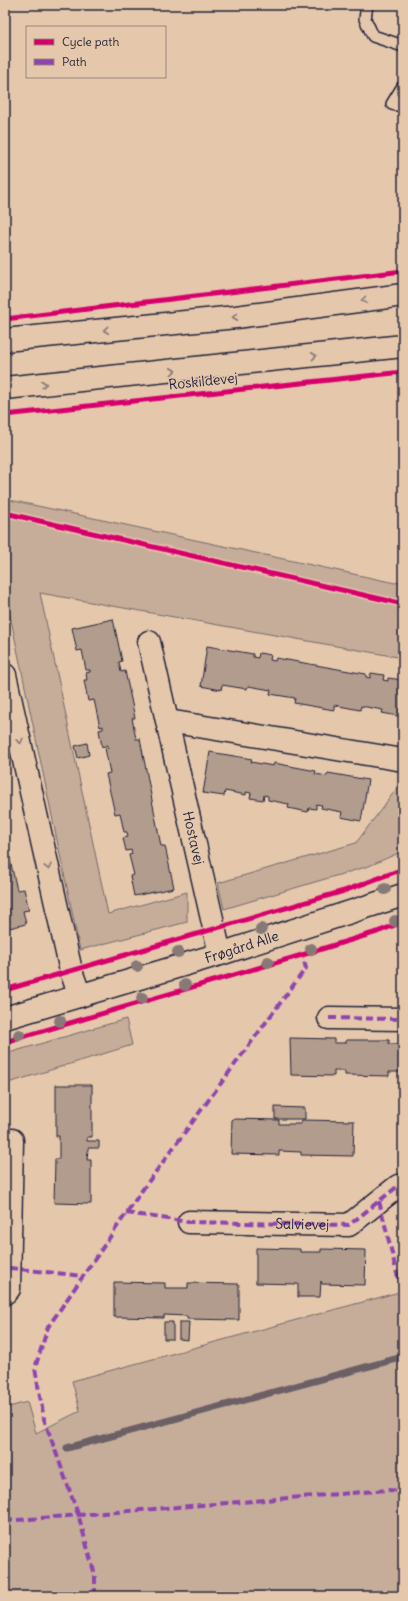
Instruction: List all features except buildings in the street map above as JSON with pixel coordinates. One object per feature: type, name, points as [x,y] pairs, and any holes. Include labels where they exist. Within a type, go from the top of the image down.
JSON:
[{"type":"street","points":[[5,340],[236,317],[403,295]]},
{"type":"street","name":"Roskildevej","points":[[5,388],[403,346]]},
{"type":"street","name":"Hostavej","points":[[149,642],[220,954]]},
{"type":"street","points":[[5,675],[71,971],[80,996]]},
{"type":"street","points":[[168,721],[403,760]]},
{"type":"street","name":"Frøgård Alle","points":[[5,1018],[220,954],[403,895]]},
{"type":"street","points":[[329,1018],[403,1018]]},
{"type":"street","points":[[5,1293],[9,1289],[12,1140]]},
{"type":"street","name":"Salvievej","points":[[189,1222],[349,1225],[398,1186],[403,1186]]},
{"type":"lane","points":[[367,5],[365,19],[373,36],[403,46]]},
{"type":"lane","points":[[403,86],[392,104],[403,106]]},
{"type":"shaded area","points":[[5,499],[395,583],[403,581],[403,658],[40,593],[108,914],[187,892],[187,922],[80,950],[5,591]]},
{"type":"shaded area","points":[[403,780],[403,851],[369,866],[224,909],[218,883],[356,843]]},
{"type":"shaded area","points":[[126,1019],[132,1045],[5,1084],[5,1054]]},
{"type":"shaded area","points":[[403,1291],[403,1596],[5,1596],[5,1408],[27,1402],[36,1433],[80,1411],[72,1381]]},
{"type":"waterway","points":[[67,1448],[403,1357]]},
{"type":"marked path","points":[[95,1596],[95,1575],[78,1514],[44,1419],[35,1368],[48,1327],[143,1189],[306,968],[302,955]]},
{"type":"marked path","points":[[329,1018],[403,1019]]},
{"type":"marked path","points":[[126,1213],[189,1222],[349,1225],[398,1186],[403,1186]]},
{"type":"marked path","points":[[379,1201],[403,1298]]},
{"type":"marked path","points":[[10,1268],[83,1276]]},
{"type":"marked path","points":[[5,1521],[388,1490],[403,1491]]},
{"type":"cycle path","points":[[5,319],[403,271]]},
{"type":"cycle path","points":[[5,415],[403,372]]},
{"type":"cycle path","points":[[5,513],[403,604]]},
{"type":"cycle path","points":[[5,990],[344,891],[403,869]]},
{"type":"cycle path","points":[[5,1042],[302,955],[377,932],[403,922]]}]
